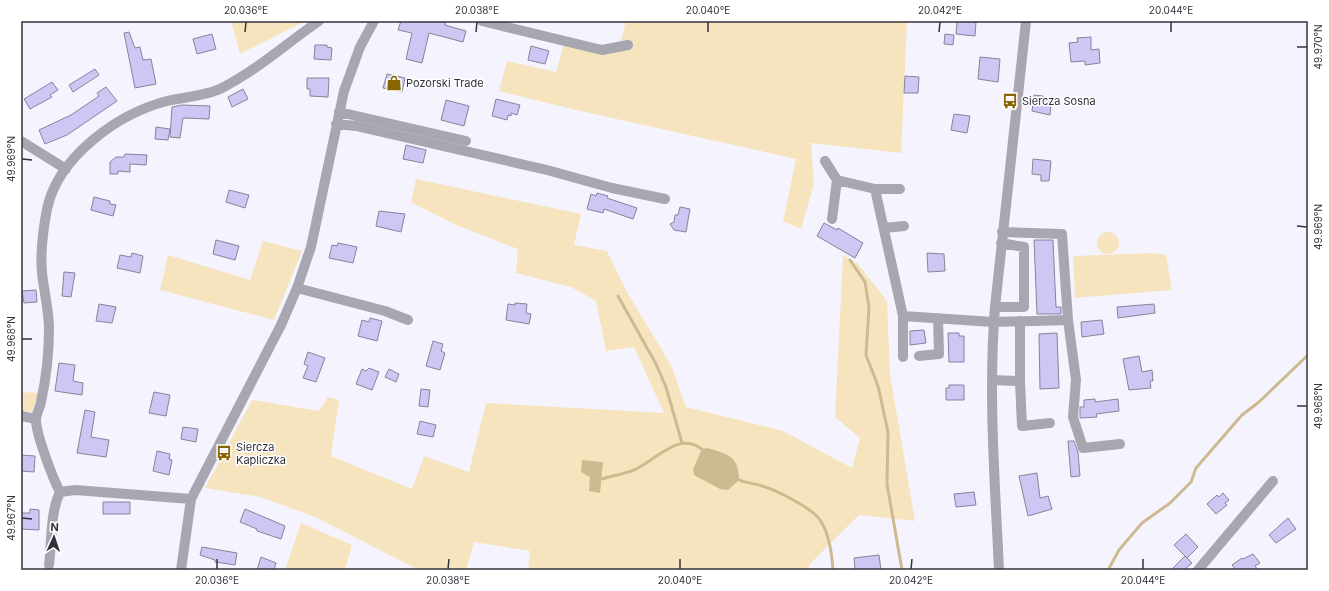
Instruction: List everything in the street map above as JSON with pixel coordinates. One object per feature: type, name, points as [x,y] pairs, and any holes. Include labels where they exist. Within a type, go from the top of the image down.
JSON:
[{"type":"street","points":[[60,492],[54,480],[36,419],[41,403],[49,332],[49,314],[42,273],[42,255],[45,222],[51,195],[66,169],[96,138],[119,121],[165,102],[221,89],[243,76],[319,21]]},
{"type":"street","points":[[181,570],[191,500],[281,325],[297,288],[311,247],[344,91],[360,47],[374,21]]},
{"type":"street","points":[[482,21],[602,50],[628,45]]},
{"type":"street","points":[[999,570],[992,380],[993,322],[1026,21]]},
{"type":"street","points":[[339,112],[466,141]]},
{"type":"street","points":[[336,124],[356,126],[547,170],[612,188],[666,199]]},
{"type":"street","points":[[21,141],[66,169]]},
{"type":"street","points":[[825,161],[837,180],[832,219]]},
{"type":"street","points":[[837,180],[875,189],[900,189]]},
{"type":"street","points":[[875,189],[903,316],[903,357]]},
{"type":"street","points":[[884,228],[904,226]]},
{"type":"street","points":[[1002,232],[1062,234],[1068,320],[1076,380],[1073,416],[1082,448],[1120,444]]},
{"type":"street","points":[[995,307],[1024,307],[1024,247],[1001,243]]},
{"type":"street","points":[[297,288],[359,304],[408,320]]},
{"type":"street","points":[[359,304],[396,310]]},
{"type":"street","points":[[903,316],[993,322],[1068,320]]},
{"type":"street","points":[[919,356],[939,354],[938,318]]},
{"type":"street","points":[[1020,321],[1022,426],[1050,423]]},
{"type":"street","points":[[992,380],[1020,381]]},
{"type":"street","points":[[21,416],[36,419]]},
{"type":"street","points":[[1198,570],[1273,481]]},
{"type":"street","points":[[60,492],[75,490],[191,500]]},
{"type":"street","points":[[49,564],[54,512],[56,500],[60,492]]},
{"type":"shaded area","points":[[231,21],[303,21],[303,22],[240,54]]},
{"type":"shaded area","points":[[626,21],[907,21],[901,153],[811,143],[814,184],[801,229],[783,221],[796,159],[576,110],[499,91],[507,61],[556,72],[565,40],[618,52]]},
{"type":"shaded area","points":[[416,179],[581,214],[574,245],[607,251],[627,292],[671,365],[686,407],[783,431],[852,468],[860,438],[835,417],[843,255],[858,264],[887,301],[890,374],[915,521],[859,515],[809,565],[809,570],[528,570],[530,551],[474,542],[466,570],[419,570],[315,517],[260,497],[205,488],[252,400],[319,411],[328,397],[339,400],[331,456],[412,489],[424,456],[469,472],[486,403],[664,413],[634,347],[606,351],[596,301],[571,287],[516,273],[518,249],[456,225],[411,202]]},
{"type":"shaded area","points":[[1108,232],[1116,235],[1119,243],[1116,251],[1108,254],[1100,251],[1097,243],[1100,235]]},
{"type":"shaded area","points":[[263,241],[302,251],[274,320],[160,290],[168,255],[250,280]]},
{"type":"shaded area","points":[[1153,253],[1166,255],[1172,290],[1075,298],[1073,256]]},
{"type":"shaded area","points":[[21,392],[39,393],[32,412],[21,411]]},
{"type":"shaded area","points":[[707,448],[731,457],[737,466],[739,480],[728,490],[720,489],[694,475],[693,469],[702,449]]},
{"type":"shaded area","points":[[582,460],[603,462],[600,493],[589,491],[590,477],[581,472]]},
{"type":"shaded area","points":[[301,523],[352,545],[345,570],[285,570]]},
{"type":"building","points":[[401,21],[446,21],[445,25],[466,31],[463,42],[429,33],[422,63],[406,59],[412,33],[398,30]]},
{"type":"building","points":[[957,21],[976,22],[975,36],[956,34]]},
{"type":"building","points":[[129,32],[135,48],[140,47],[143,60],[151,59],[156,84],[135,88],[124,33]]},
{"type":"building","points":[[212,34],[216,49],[197,54],[193,39]]},
{"type":"building","points":[[945,34],[954,35],[953,45],[944,44]]},
{"type":"building","points":[[1091,37],[1091,50],[1099,49],[1100,63],[1085,65],[1085,61],[1071,62],[1069,43],[1078,42],[1077,38]]},
{"type":"building","points":[[315,45],[327,45],[327,47],[332,48],[331,60],[314,59]]},
{"type":"building","points":[[531,46],[549,51],[545,64],[528,60]]},
{"type":"building","points":[[980,57],[1000,59],[998,82],[978,79]]},
{"type":"building","points":[[95,69],[99,75],[73,92],[69,85]]},
{"type":"building","name":"Pozorski Trade","points":[[387,74],[405,78],[402,92],[383,88]]},
{"type":"building","points":[[905,76],[919,77],[918,93],[904,93]]},
{"type":"building","points":[[307,78],[329,78],[328,97],[310,96],[310,89],[307,89]]},
{"type":"building","points":[[52,82],[58,90],[50,95],[52,97],[30,109],[24,99]]},
{"type":"building","points":[[106,87],[117,101],[67,135],[45,144],[39,130],[71,115],[99,96],[97,93]]},
{"type":"building","points":[[243,89],[248,99],[232,107],[228,97]]},
{"type":"building","points":[[1034,95],[1043,96],[1045,101],[1051,102],[1050,115],[1032,111]]},
{"type":"building","points":[[496,99],[520,105],[517,115],[511,113],[511,116],[508,115],[507,120],[492,116]]},
{"type":"building","points":[[446,100],[469,106],[464,126],[441,120]]},
{"type":"building","points":[[182,105],[210,106],[209,119],[183,118],[180,138],[170,137],[172,107]]},
{"type":"building","points":[[954,114],[970,116],[967,133],[951,130]]},
{"type":"building","points":[[156,127],[170,129],[168,140],[155,139]]},
{"type":"building","points":[[406,145],[426,150],[423,163],[403,159]]},
{"type":"building","points":[[125,154],[147,155],[146,165],[130,164],[130,172],[118,171],[118,174],[110,174],[110,162],[116,157],[124,157]]},
{"type":"building","points":[[1033,159],[1051,161],[1049,181],[1041,181],[1041,175],[1032,174]]},
{"type":"building","points":[[229,190],[249,195],[245,208],[226,202]]},
{"type":"building","points":[[597,193],[637,208],[633,219],[604,209],[603,213],[587,209],[591,194],[596,196]]},
{"type":"building","points":[[94,197],[110,201],[110,204],[116,205],[113,216],[91,210]]},
{"type":"building","points":[[680,207],[690,209],[686,232],[674,230],[670,224],[674,222],[675,215],[678,215]]},
{"type":"building","points":[[379,211],[405,214],[401,232],[376,226]]},
{"type":"building","points":[[824,223],[837,230],[838,228],[863,243],[855,258],[817,236]]},
{"type":"building","points":[[216,240],[239,246],[235,260],[213,254]]},
{"type":"building","points":[[1034,240],[1053,240],[1056,307],[1061,307],[1061,314],[1037,314]]},
{"type":"building","points":[[338,243],[357,247],[353,263],[329,258],[332,245],[337,246]]},
{"type":"building","points":[[132,253],[143,256],[140,273],[117,268],[120,255],[131,257]]},
{"type":"building","points":[[927,253],[944,254],[945,271],[928,272]]},
{"type":"building","points":[[64,272],[75,273],[71,297],[62,296]]},
{"type":"building","points":[[36,290],[37,302],[24,303],[22,291]]},
{"type":"building","points":[[515,303],[527,304],[526,313],[531,314],[529,324],[506,320],[508,304],[515,305]]},
{"type":"building","points":[[99,304],[116,307],[112,323],[96,321]]},
{"type":"building","points":[[1154,304],[1155,313],[1118,318],[1117,307]]},
{"type":"building","points":[[370,318],[382,321],[377,341],[358,336],[362,320],[369,322]]},
{"type":"building","points":[[1102,320],[1104,334],[1082,337],[1081,322]]},
{"type":"building","points":[[924,330],[926,343],[910,345],[910,331]]},
{"type":"building","points":[[948,333],[959,333],[959,336],[964,336],[964,362],[949,362]]},
{"type":"building","points":[[1057,333],[1059,388],[1040,389],[1039,334]]},
{"type":"building","points":[[433,341],[443,344],[441,351],[445,353],[440,370],[426,366]]},
{"type":"building","points":[[308,352],[325,358],[316,382],[303,378],[308,366],[304,364]]},
{"type":"building","points":[[1139,356],[1142,372],[1152,370],[1153,381],[1150,381],[1151,388],[1129,390],[1123,359]]},
{"type":"building","points":[[59,363],[75,365],[73,381],[83,383],[82,395],[55,391]]},
{"type":"building","points":[[369,368],[379,372],[372,390],[356,384],[362,369],[366,371]]},
{"type":"building","points":[[389,369],[399,374],[396,382],[385,377]]},
{"type":"building","points":[[949,385],[964,385],[964,400],[946,400],[946,388],[949,388]]},
{"type":"building","points":[[421,389],[430,390],[428,407],[419,406]]},
{"type":"building","points":[[154,392],[170,395],[166,416],[149,413]]},
{"type":"building","points":[[1095,399],[1095,402],[1118,399],[1119,411],[1096,414],[1097,417],[1080,418],[1080,407],[1084,407],[1084,400]]},
{"type":"building","points":[[85,410],[95,412],[91,437],[109,440],[106,457],[77,453]]},
{"type":"building","points":[[420,421],[436,425],[433,437],[417,434]]},
{"type":"building","points":[[183,427],[198,429],[196,442],[181,439]]},
{"type":"building","points":[[1068,441],[1074,441],[1078,452],[1080,476],[1071,477]]},
{"type":"building","points":[[157,451],[170,454],[169,459],[172,460],[169,475],[153,471]]},
{"type":"building","points":[[21,455],[35,456],[34,472],[21,471]]},
{"type":"building","points":[[1037,473],[1040,498],[1048,496],[1052,509],[1028,516],[1019,476]]},
{"type":"building","points":[[974,492],[976,505],[956,507],[954,494]]},
{"type":"building","points":[[1223,493],[1229,500],[1225,503],[1227,505],[1216,514],[1207,504],[1217,495],[1219,497]]},
{"type":"building","points":[[103,502],[130,502],[130,514],[103,514]]},
{"type":"building","points":[[30,509],[39,510],[39,530],[21,529],[21,513],[30,513]]},
{"type":"building","points":[[245,509],[285,526],[281,539],[257,531],[257,529],[240,522]]},
{"type":"building","points":[[1288,518],[1296,529],[1276,543],[1269,535]]},
{"type":"building","points":[[1186,534],[1198,547],[1187,558],[1174,545]]},
{"type":"building","points":[[202,547],[237,553],[235,565],[215,562],[215,560],[200,555]]},
{"type":"building","points":[[1253,554],[1260,563],[1255,566],[1258,570],[1236,570],[1232,565],[1242,558],[1243,559]]},
{"type":"building","points":[[879,555],[881,570],[855,570],[854,558]]},
{"type":"building","points":[[1185,556],[1192,563],[1184,570],[1171,570]]},
{"type":"building","points":[[261,557],[276,563],[274,570],[257,570]]},
{"type":"waterway","points":[[850,260],[865,282],[869,307],[866,355],[878,386],[888,432],[887,484],[902,570]]},
{"type":"waterway","points":[[618,296],[656,364],[666,387],[682,443]]},
{"type":"waterway","points":[[1108,570],[1119,550],[1142,523],[1170,503],[1191,482],[1196,468],[1242,415],[1259,402],[1308,355]]},
{"type":"waterway","points":[[602,479],[634,470],[662,452],[679,444],[687,443],[695,445],[704,451]]},
{"type":"waterway","points":[[736,478],[741,481],[776,491],[802,505],[816,515],[823,525],[828,537],[833,570]]},
{"type":"place","name":"Pozorski Trade","points":[[394,83]]},
{"type":"place","name":"Siercza Sosna","points":[[1010,101]]},
{"type":"place","name":"Siercza Kapliczka","points":[[224,453]]}]
